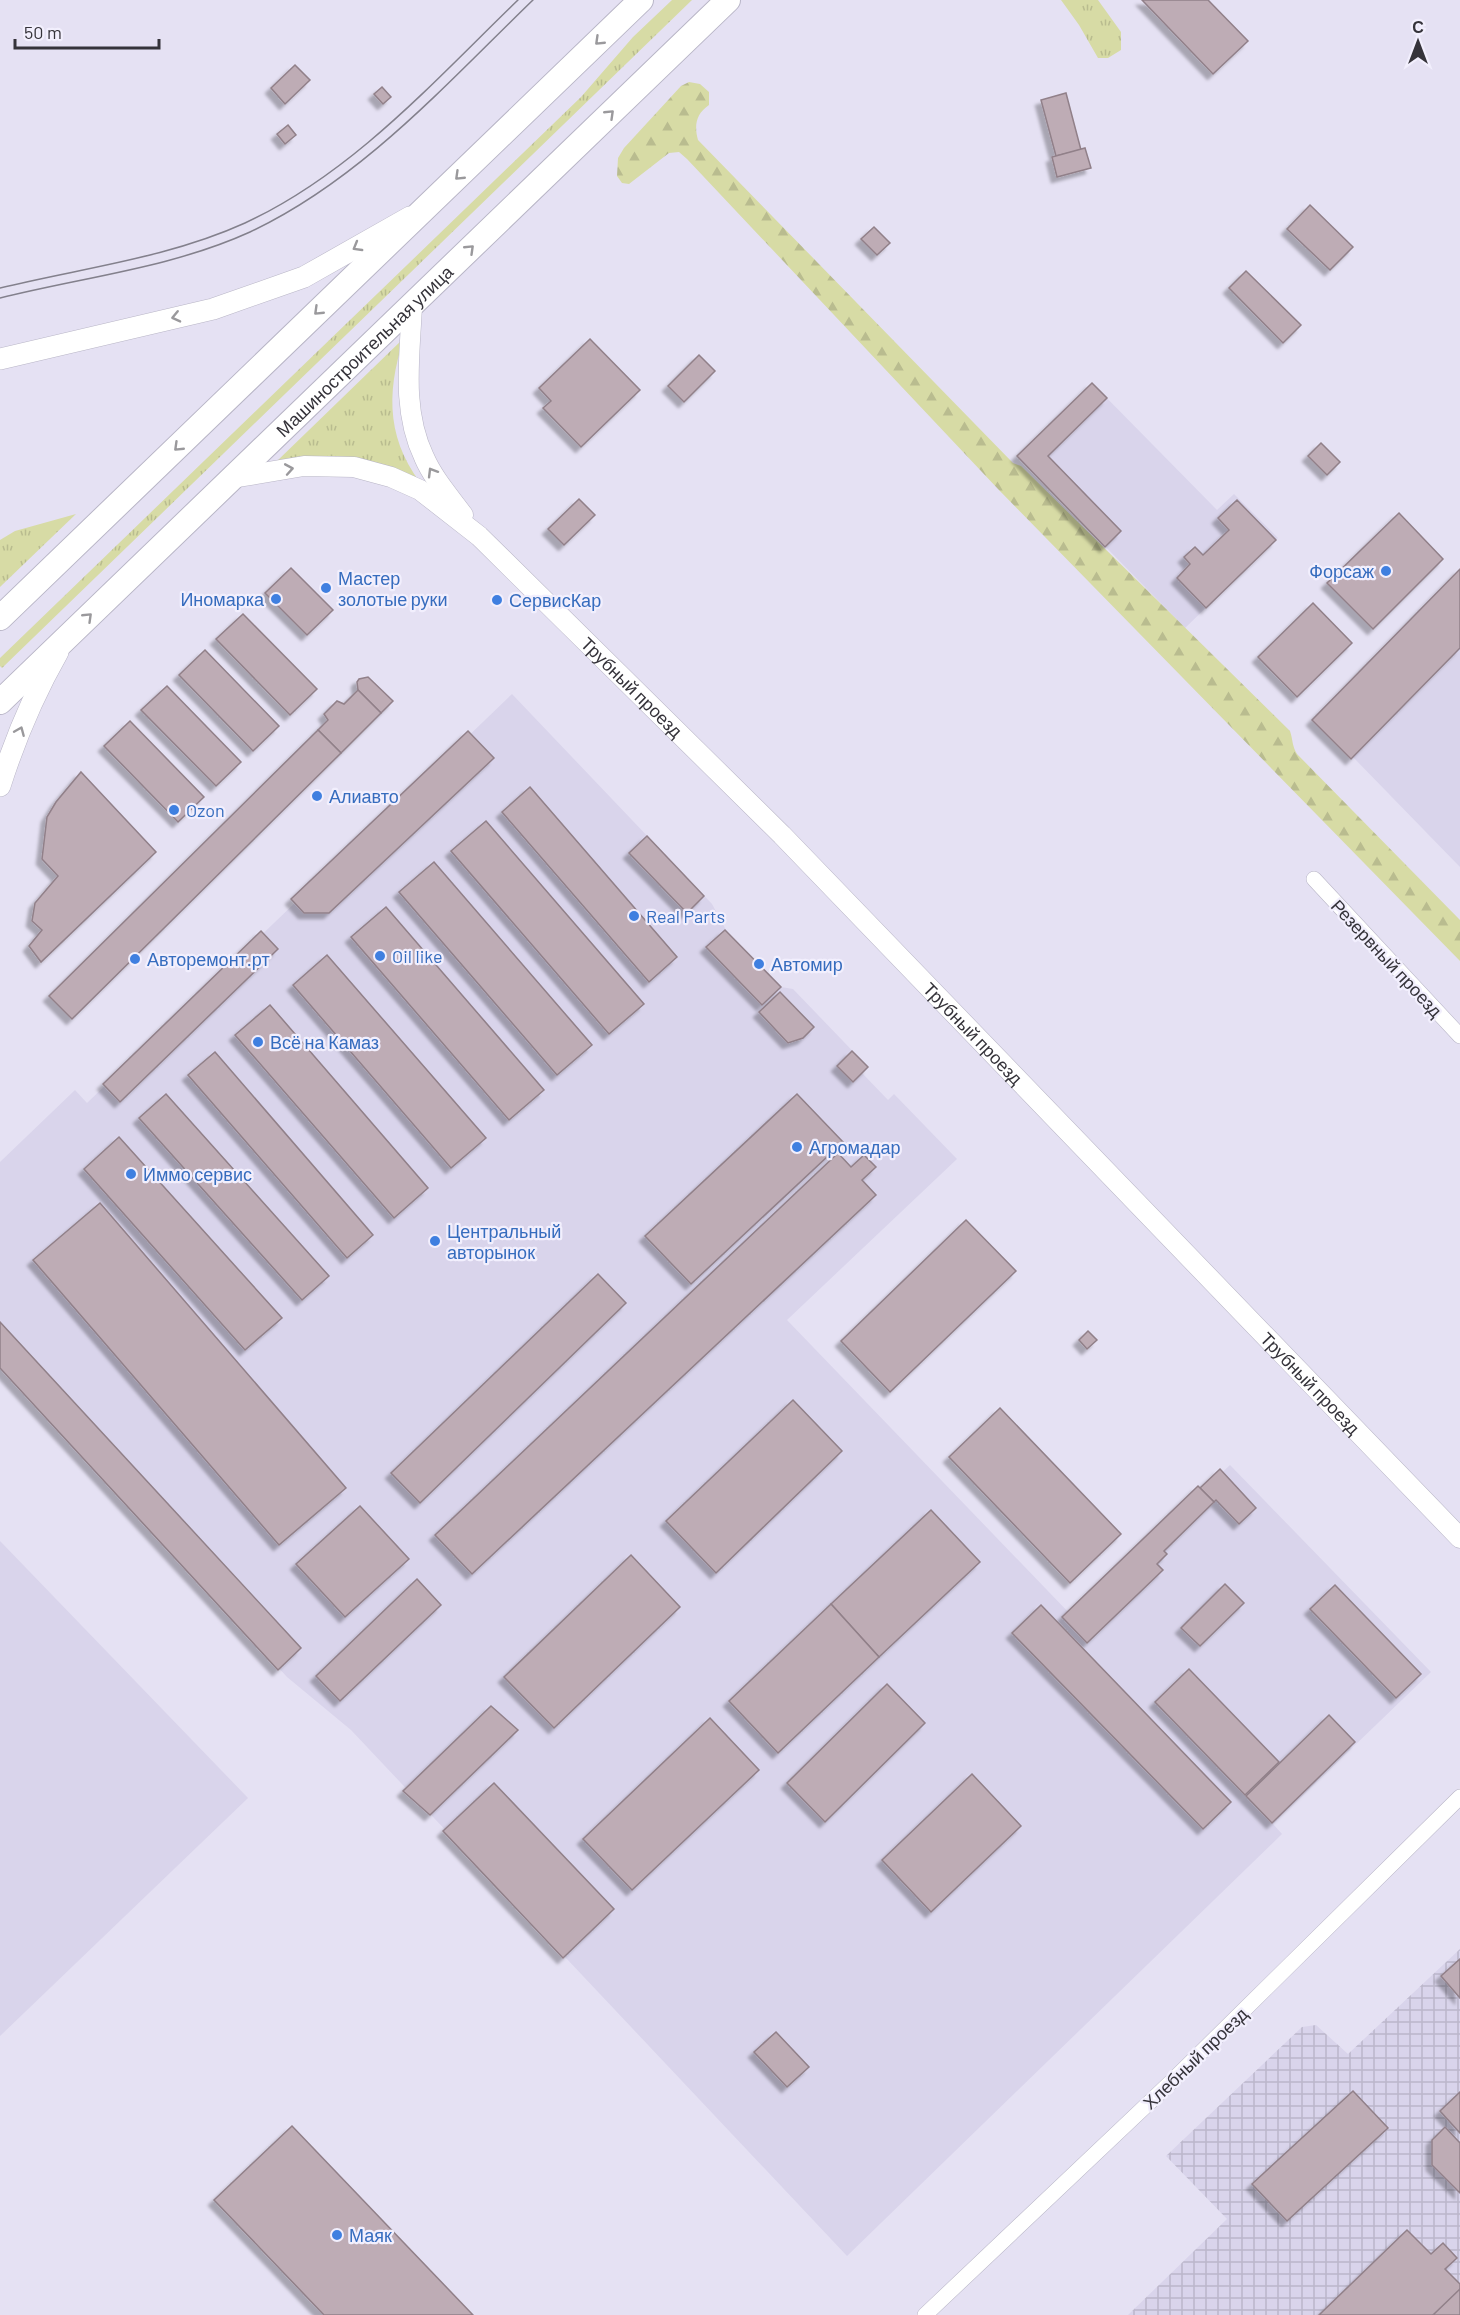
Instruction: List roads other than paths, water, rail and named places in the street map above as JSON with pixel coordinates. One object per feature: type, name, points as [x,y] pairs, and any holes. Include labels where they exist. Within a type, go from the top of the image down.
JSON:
[{"type":"main road","points":[[0,618],[641,0]]},
{"type":"main road","name":"Машиностроительная улица","points":[[0,702],[728,0]]},
{"type":"main road","points":[[0,359],[213,309],[304,277],[426,207]]},
{"type":"main road","points":[[0,786],[10,754],[40,683],[66,638]]},
{"type":"street","points":[[412,305],[407,386],[413,422],[423,456],[437,480],[479,536]]},
{"type":"street","points":[[232,478],[304,466],[354,467],[391,477],[420,490],[479,536]]},
{"type":"street","name":"Трубный проезд","points":[[479,536],[783,835],[1460,1538]]},
{"type":"street","name":"Резервный проезд","points":[[1314,879],[1460,1036]]},
{"type":"street","name":"Хлебный проезд","points":[[925,2315],[1172,2081],[1460,1797]]},
{"type":"tram line","points":[[0,288],[186,245],[245,223],[284,202],[357,152],[391,123],[518,0]]},
{"type":"tram line","points":[[0,298],[189,255],[250,232],[290,211],[329,186],[400,128],[533,0]]},
{"type":"place","name":"Форсаж","points":[[1386,571]]},
{"type":"place","name":"Мастер золотые руки","points":[[326,588]]},
{"type":"place","name":"Иномарка","points":[[276,599]]},
{"type":"place","name":"СервисКар","points":[[497,600]]},
{"type":"place","name":"Алиавто","points":[[317,796]]},
{"type":"place","name":"Ozon","points":[[174,810]]},
{"type":"place","name":"Real Parts","points":[[634,916]]},
{"type":"place","name":"Oil like","points":[[380,956]]},
{"type":"place","name":"Авторемонт.рт","points":[[135,959]]},
{"type":"place","name":"Автомир","points":[[759,964]]},
{"type":"place","name":"Всё на Камаз","points":[[258,1042]]},
{"type":"place","name":"Агромадар","points":[[797,1147]]},
{"type":"place","name":"Иммо сервис","points":[[131,1174]]},
{"type":"place","name":"Центральный авторынок","points":[[435,1241]]},
{"type":"place","name":"Маяк","points":[[337,2235]]}]
